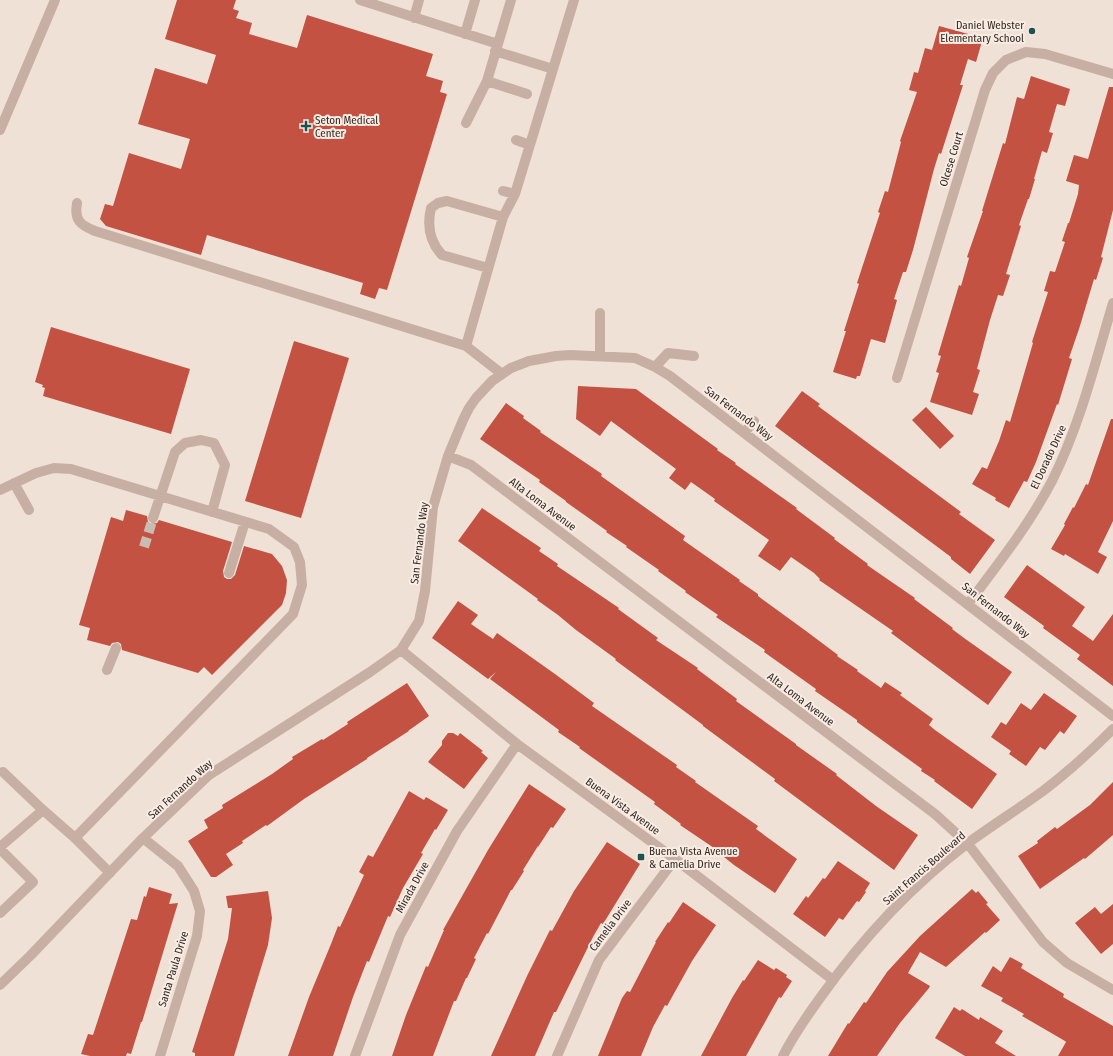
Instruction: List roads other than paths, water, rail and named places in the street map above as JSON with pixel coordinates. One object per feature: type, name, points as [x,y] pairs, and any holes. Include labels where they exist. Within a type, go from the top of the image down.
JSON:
[{"type":"street","points":[[0,130],[55,0]]},
{"type":"street","points":[[360,0],[465,34],[553,70]]},
{"type":"street","points":[[414,18],[419,0]]},
{"type":"street","points":[[465,34],[475,0]]},
{"type":"street","points":[[466,123],[488,81],[511,0]]},
{"type":"street","points":[[466,346],[503,217],[515,194],[574,0]]},
{"type":"street","name":"Olcese Court","points":[[897,378],[984,90],[993,73],[1006,60],[1026,52],[1045,54],[1113,74]]},
{"type":"street","points":[[488,81],[527,94]]},
{"type":"street","points":[[516,140],[530,145]]},
{"type":"street","points":[[503,190],[515,194]]},
{"type":"street","points":[[488,268],[442,255],[437,249],[431,236],[428,218],[431,208],[438,203],[447,201],[503,217]]},
{"type":"street","points":[[77,203],[76,217],[79,221],[88,228],[100,233],[466,346],[502,374]]},
{"type":"street","name":"El Dorado Drive","points":[[968,604],[1012,546],[1052,481],[1068,446],[1080,411],[1113,303]]},
{"type":"street","points":[[600,313],[600,356]]},
{"type":"street","points":[[655,367],[668,353],[694,356]]},
{"type":"street","name":"San Fernando Way","points":[[0,985],[30,956],[143,838],[209,775],[370,672],[401,650],[419,621],[425,591],[433,507],[448,456],[463,420],[476,398],[492,381],[520,364],[541,358],[570,355],[635,358],[670,376],[1113,716]]},
{"type":"street","points":[[744,433],[754,421]]},
{"type":"street","points":[[153,518],[175,452],[185,443],[201,440],[214,443],[225,465],[212,512]]},
{"type":"street","name":"Alta Loma Avenue","points":[[448,456],[471,465],[935,814],[968,844],[1043,942],[1067,963],[1113,990]]},
{"type":"street","points":[[0,490],[36,473],[54,468],[71,469],[269,529],[294,547],[300,562],[302,585],[293,614],[75,838]]},
{"type":"street","points":[[14,483],[29,510]]},
{"type":"street","points":[[229,573],[245,522]]},
{"type":"street","points":[[107,670],[116,648]]},
{"type":"street","name":"Buena Vista Avenue","points":[[401,650],[517,744],[674,859],[833,980]]},
{"type":"street","name":"Saint Francis Boulevard","points":[[783,1056],[808,1014],[833,980],[864,941],[897,904],[968,844],[1043,790],[1084,757],[1113,729]]},
{"type":"street","name":"Mirada Drive","points":[[355,1056],[359,1041],[400,936],[457,831],[517,744]]},
{"type":"street","points":[[3,772],[75,838],[110,873]]},
{"type":"street","points":[[0,913],[33,882],[0,848],[43,810]]},
{"type":"street","name":"Santa Paula Drive","points":[[143,838],[178,866],[194,891],[200,912],[197,936],[160,1056]]},
{"type":"street","name":"Camelia Drive","points":[[557,1056],[599,960],[674,859]]},
{"type":"tunnel","points":[[144,547],[153,518]]},
{"type":"place","name":"Daniel Webster Elementary School","points":[[1032,31]]},
{"type":"place","name":"Seton Medical Center","points":[[306,126]]},
{"type":"place","name":"Buena Vista Avenue & Camelia Drive","points":[[641,857]]}]
